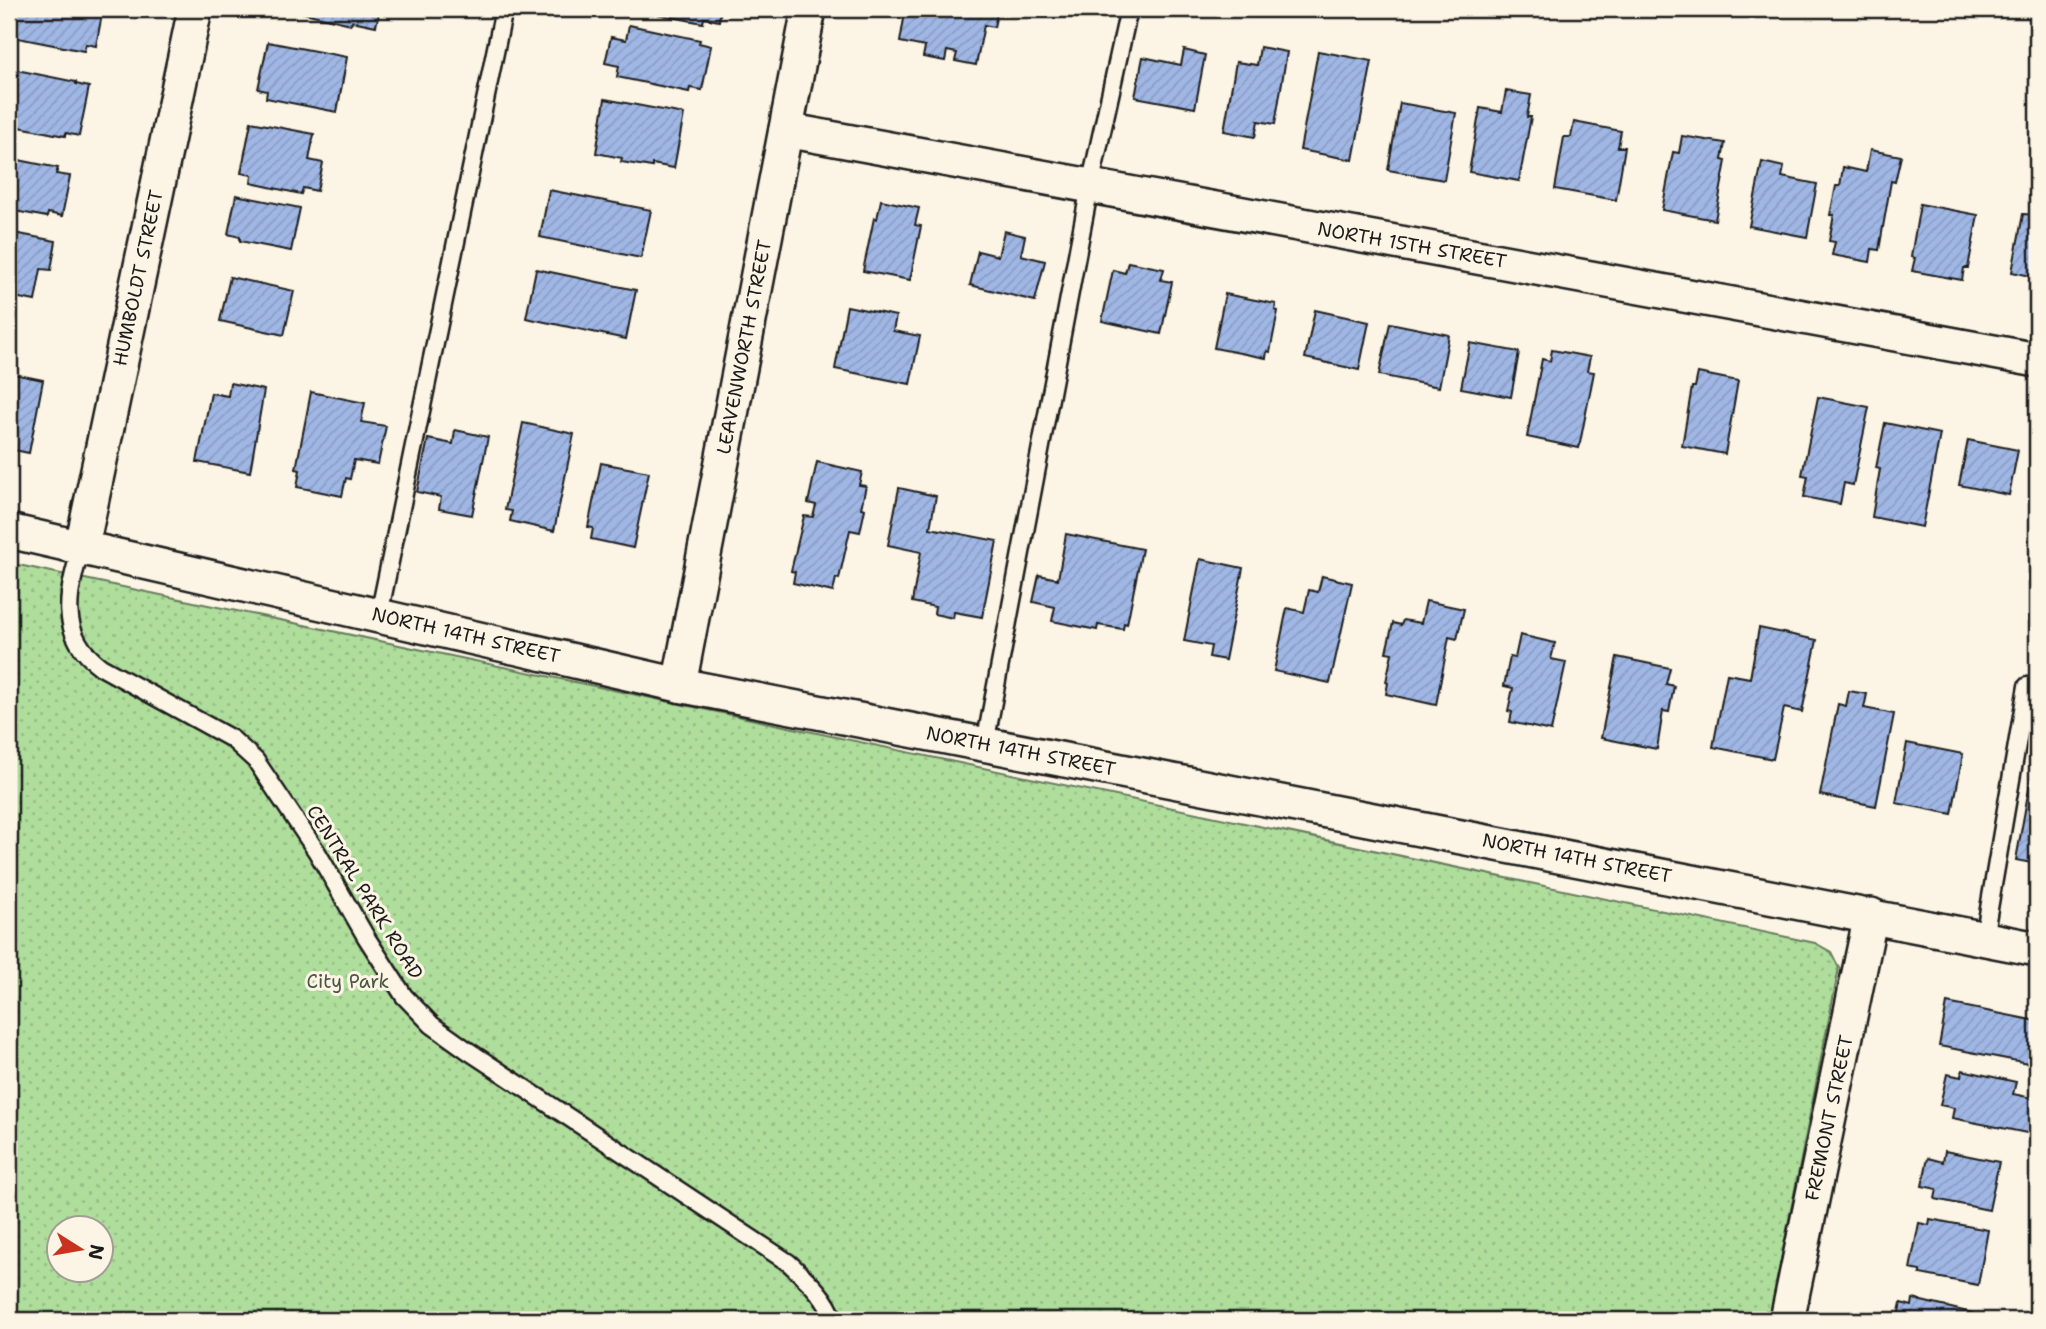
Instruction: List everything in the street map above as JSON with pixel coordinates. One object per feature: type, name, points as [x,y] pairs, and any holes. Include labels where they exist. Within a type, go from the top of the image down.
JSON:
[{"type":"street","name":"HUMBOLDT STREET","points":[[82,547],[195,9]]},
{"type":"street","name":"LEAVENWORTH STREET","points":[[679,685],[809,9]]},
{"type":"street","name":"NORTH 15TH STREET","points":[[786,130],[2037,360]]},
{"type":"street","name":"NORTH 14TH STREET","points":[[9,531],[679,685],[2037,949]]},
{"type":"street","name":"FREMONT STREET","points":[[1787,1320],[1871,915]]},
{"type":"lane","points":[[379,615],[504,9]]},
{"type":"lane","points":[[985,744],[1090,186],[1129,9]]},
{"type":"lane","name":"CENTRAL PARK ROAD","points":[[82,547],[71,582],[70,627],[76,641],[88,657],[101,667],[232,739],[256,761],[317,852],[404,996],[432,1025],[789,1262],[819,1291],[834,1320]]},
{"type":"lane","points":[[1984,938],[2027,686],[2037,687]]},
{"type":"green space","name":"City Park","points":[[9,563],[1815,943],[1831,952],[1839,968],[1769,1320],[9,1320]]},
{"type":"building","points":[[19,9],[103,9],[96,46],[86,44],[84,51],[13,37]]},
{"type":"building","points":[[287,9],[380,9],[376,26],[352,21],[351,24]]},
{"type":"building","points":[[630,9],[721,9],[719,21],[704,18],[703,23]]},
{"type":"building","points":[[913,9],[998,9],[994,27],[984,25],[976,65],[955,61],[957,53],[947,51],[945,61],[923,57],[925,47],[900,42],[905,13],[912,14]]},
{"type":"building","points":[[629,25],[700,40],[699,43],[711,46],[702,90],[690,88],[689,92],[617,77],[619,66],[605,63],[611,37],[626,40]]},
{"type":"building","points":[[268,42],[347,57],[337,112],[266,98],[267,91],[258,89]]},
{"type":"building","points":[[1260,47],[1287,52],[1275,124],[1258,121],[1255,137],[1224,131],[1236,62],[1257,65]]},
{"type":"building","points":[[1184,50],[1205,55],[1195,108],[1135,97],[1143,57],[1181,65]]},
{"type":"building","points":[[1318,51],[1372,61],[1353,160],[1300,150]]},
{"type":"building","points":[[12,69],[89,87],[79,136],[66,133],[65,136],[9,125]]},
{"type":"building","points":[[1506,91],[1531,95],[1527,117],[1531,117],[1519,181],[1469,172],[1480,108],[1502,112]]},
{"type":"building","points":[[605,99],[684,114],[674,168],[621,162],[622,158],[596,153]]},
{"type":"building","points":[[1400,103],[1456,113],[1444,180],[1388,170]]},
{"type":"building","points":[[251,122],[314,134],[309,160],[323,163],[317,191],[303,188],[301,194],[251,183],[252,175],[241,173]]},
{"type":"building","points":[[1574,122],[1621,131],[1618,147],[1625,147],[1616,200],[1555,189],[1564,137],[1571,137]]},
{"type":"building","points":[[1682,136],[1725,143],[1722,160],[1726,161],[1715,220],[1662,210],[1673,152],[1679,153]]},
{"type":"building","points":[[1870,150],[1901,156],[1895,182],[1891,181],[1879,250],[1872,249],[1870,262],[1832,255],[1835,242],[1829,241],[1834,215],[1830,215],[1843,167],[1866,172]]},
{"type":"building","points":[[9,158],[58,168],[56,174],[70,176],[62,216],[48,213],[47,217],[9,210]]},
{"type":"building","points":[[1762,162],[1784,167],[1782,177],[1817,184],[1807,237],[1749,226]]},
{"type":"building","points":[[549,190],[651,210],[641,258],[540,237]]},
{"type":"building","points":[[236,195],[300,208],[291,251],[240,241],[240,237],[228,234]]},
{"type":"building","points":[[881,200],[919,208],[915,225],[921,226],[910,280],[863,271],[874,218],[877,219]]},
{"type":"building","points":[[1920,204],[1978,215],[1968,268],[1964,268],[1962,280],[1912,271],[1915,258],[1911,257]]},
{"type":"building","points":[[2023,214],[2037,215],[2037,290],[2029,289],[2031,276],[2012,272]]},
{"type":"building","points":[[1004,231],[1025,236],[1021,255],[1045,261],[1035,301],[970,285],[978,251],[998,256]]},
{"type":"building","points":[[9,232],[56,241],[51,270],[41,269],[35,301],[9,296]]},
{"type":"building","points":[[1128,262],[1164,269],[1161,280],[1172,282],[1161,334],[1102,321],[1113,270],[1125,273]]},
{"type":"building","points":[[536,269],[636,290],[626,339],[526,318]]},
{"type":"building","points":[[230,277],[294,291],[284,335],[220,321]]},
{"type":"building","points":[[1225,294],[1276,304],[1275,310],[1278,311],[1270,352],[1267,351],[1266,358],[1214,348]]},
{"type":"building","points":[[847,306],[896,316],[893,331],[920,336],[910,384],[835,369]]},
{"type":"building","points":[[1315,310],[1369,322],[1359,370],[1305,358]]},
{"type":"building","points":[[1390,323],[1449,335],[1439,387],[1379,375]]},
{"type":"building","points":[[1470,343],[1519,352],[1511,397],[1461,388]]},
{"type":"building","points":[[1552,350],[1590,357],[1587,371],[1594,372],[1579,448],[1527,437],[1542,359],[1550,361]]},
{"type":"building","points":[[9,373],[43,380],[29,453],[9,449]]},
{"type":"building","points":[[1698,373],[1738,381],[1725,454],[1682,446],[1692,387],[1695,387]]},
{"type":"building","points":[[230,383],[264,390],[250,472],[197,462],[211,393],[228,396]]},
{"type":"building","points":[[311,392],[365,403],[361,422],[386,426],[378,464],[354,460],[350,479],[346,478],[342,496],[297,487],[300,470],[296,469]]},
{"type":"building","points":[[1818,397],[1869,407],[1853,485],[1844,483],[1840,504],[1804,497],[1808,476],[1802,475]]},
{"type":"building","points":[[523,423],[574,434],[554,531],[510,521],[512,511],[505,510]]},
{"type":"building","points":[[1885,423],[1940,434],[1922,527],[1872,517],[1880,469],[1876,468]]},
{"type":"building","points":[[455,430],[488,437],[472,515],[439,509],[441,497],[417,492],[428,439],[453,444]]},
{"type":"building","points":[[1968,440],[2018,450],[2009,495],[1959,485]]},
{"type":"building","points":[[817,462],[862,472],[859,485],[866,486],[861,508],[865,509],[860,532],[850,530],[839,579],[836,578],[833,592],[793,583],[795,572],[791,571],[804,516],[813,517],[816,505],[808,503]]},
{"type":"building","points":[[601,463],[649,472],[633,548],[591,539],[593,528],[588,527]]},
{"type":"building","points":[[899,488],[936,496],[930,528],[997,541],[982,617],[954,612],[953,618],[934,614],[935,607],[912,602],[921,552],[888,545]]},
{"type":"building","points":[[1066,534],[1142,549],[1127,624],[1124,623],[1123,629],[1098,625],[1097,630],[1052,621],[1055,607],[1033,602],[1039,575],[1058,579]]},
{"type":"building","points":[[1200,559],[1243,568],[1225,660],[1209,657],[1211,646],[1184,641]]},
{"type":"building","points":[[1322,576],[1352,583],[1330,683],[1274,671],[1287,608],[1304,612],[1309,590],[1318,592]]},
{"type":"building","points":[[1426,601],[1464,609],[1457,639],[1449,637],[1436,705],[1386,694],[1392,653],[1386,652],[1393,623],[1401,625],[1403,620],[1421,623]]},
{"type":"building","points":[[1759,628],[1817,640],[1802,712],[1784,708],[1773,759],[1713,747],[1727,674],[1750,678]]},
{"type":"building","points":[[1520,635],[1555,643],[1551,659],[1566,662],[1551,731],[1510,722],[1512,712],[1508,711],[1513,688],[1504,686],[1510,657],[1515,658]]},
{"type":"building","points":[[1617,657],[1670,668],[1666,684],[1674,686],[1669,712],[1663,711],[1657,749],[1601,738]]},
{"type":"building","points":[[1849,691],[1867,694],[1864,708],[1894,714],[1876,806],[1820,795],[1838,704],[1846,706]]},
{"type":"building","points":[[1907,743],[1963,754],[1952,814],[1896,803]]},
{"type":"building","points":[[2037,744],[2037,864],[2016,860]]},
{"type":"building","points":[[1947,1003],[2037,1021],[2033,1064],[1939,1046]]},
{"type":"building","points":[[1962,1070],[2016,1082],[2013,1094],[2037,1099],[2037,1135],[1952,1118],[1954,1108],[1940,1105],[1947,1074],[1961,1077]]},
{"type":"building","points":[[1945,1151],[1999,1162],[1989,1210],[1935,1199],[1937,1189],[1922,1186],[1928,1158],[1943,1162]]},
{"type":"building","points":[[1930,1219],[1988,1230],[1978,1285],[1920,1274],[1920,1271],[1910,1269],[1919,1223],[1929,1225]]},
{"type":"building","points":[[1913,1299],[1972,1313],[1970,1320],[1897,1320],[1901,1303],[1912,1306]]}]
